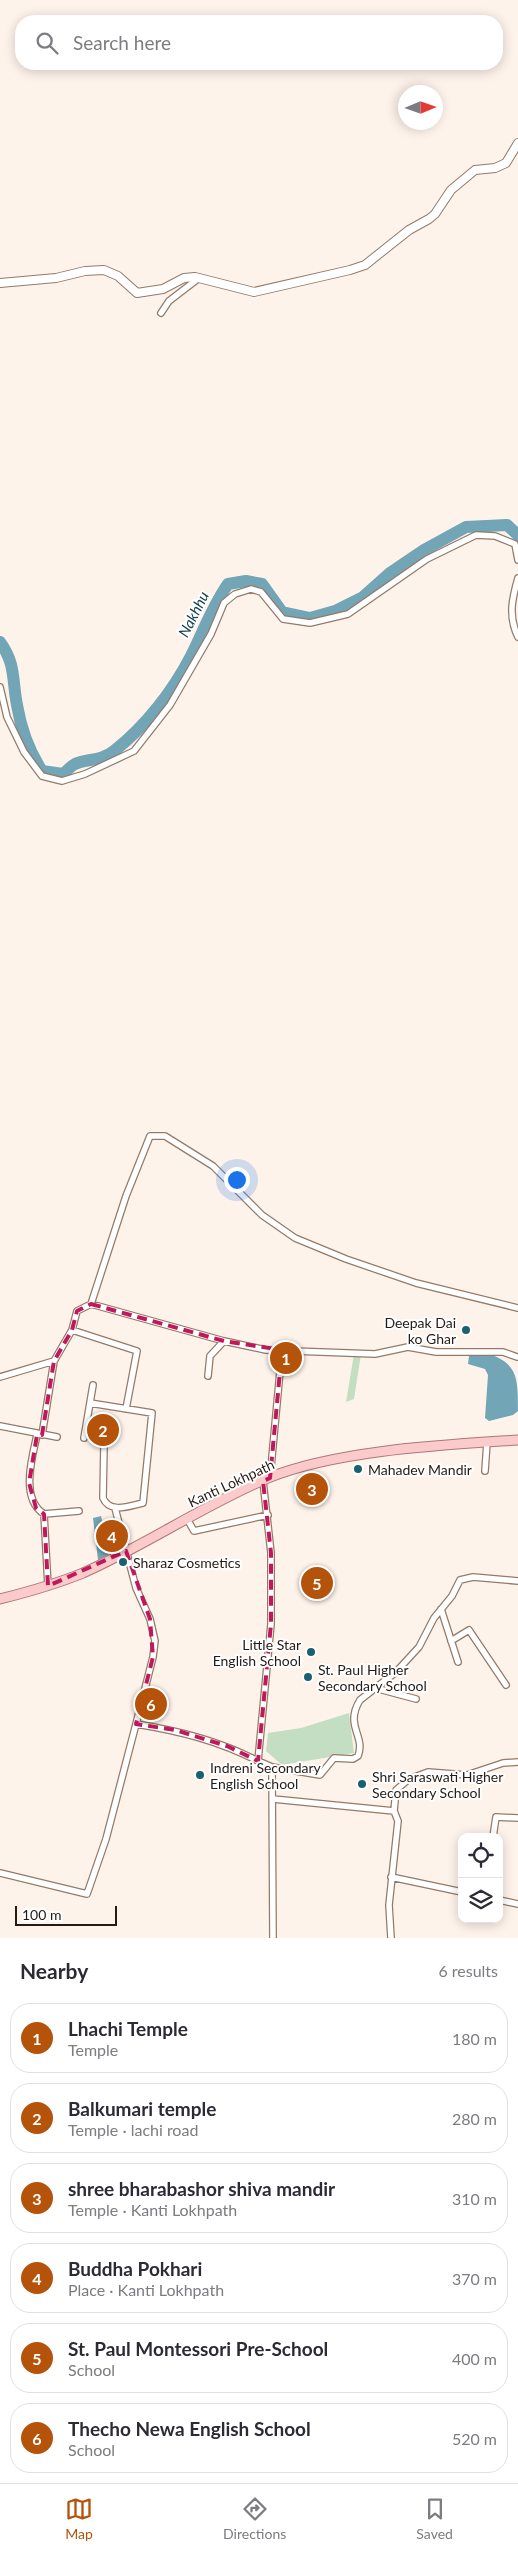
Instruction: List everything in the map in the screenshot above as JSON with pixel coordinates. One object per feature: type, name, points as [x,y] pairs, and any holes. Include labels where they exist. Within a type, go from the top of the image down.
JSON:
[{"type":"main road","points":[[0,284],[34,281],[85,271],[104,270],[118,276],[133,291],[142,293],[163,289],[184,278],[199,278],[254,292],[360,267],[409,230],[435,214],[448,193],[470,174],[481,168],[495,168],[506,163],[518,143]]},
{"type":"main road","name":"Kanti Lokhpath","points":[[0,1599],[48,1586],[82,1573],[266,1479],[304,1467],[379,1453],[518,1440]]},
{"type":"street","points":[[160,313],[169,301],[199,278]]},
{"type":"street","points":[[0,687],[7,717],[24,752],[42,776],[62,781],[85,774],[134,751],[170,705],[211,634],[224,603],[235,594],[250,589],[261,592],[283,619],[310,623],[348,614],[427,559],[476,535],[495,536],[515,544],[518,560]]},
{"type":"street","points":[[518,578],[510,608],[513,627],[518,637]]},
{"type":"street","points":[[91,1304],[126,1196],[150,1136],[165,1136],[213,1166],[262,1215],[295,1238],[346,1259],[416,1282],[518,1308]]},
{"type":"street","points":[[79,1511],[44,1514],[36,1508],[29,1483],[30,1468],[39,1435],[54,1361],[72,1330],[77,1311],[91,1304],[224,1341],[266,1350],[375,1354],[408,1347],[436,1352],[503,1352],[518,1357]]},
{"type":"street","points":[[72,1330],[136,1351],[126,1409]]},
{"type":"street","points":[[208,1376],[210,1356],[224,1341]]},
{"type":"street","points":[[258,1761],[271,1624],[266,1479],[282,1350]]},
{"type":"street","points":[[0,1377],[54,1361]]},
{"type":"street","points":[[84,1438],[93,1385]]},
{"type":"street","points":[[90,1403],[152,1413],[143,1503],[112,1508]]},
{"type":"street","points":[[0,1426],[57,1437]]},
{"type":"street","points":[[485,1470],[487,1442]]},
{"type":"street","points":[[0,1873],[87,1894],[106,1839],[153,1657],[155,1641],[150,1619],[136,1588],[112,1508],[103,1498],[104,1444]]},
{"type":"street","points":[[44,1514],[48,1586]]},
{"type":"street","points":[[187,1519],[194,1531],[268,1515]]},
{"type":"street","points":[[136,1724],[175,1730],[227,1746],[272,1767],[320,1775],[334,1758],[353,1759],[358,1756],[361,1751],[353,1714],[360,1700],[396,1672],[419,1647],[434,1618],[452,1596],[460,1580],[465,1577],[518,1581]]},
{"type":"street","points":[[441,1609],[458,1662]]},
{"type":"street","points":[[451,1640],[469,1630],[506,1685]]},
{"type":"street","points":[[375,1688],[416,1699]]},
{"type":"street","points":[[391,1938],[389,1905],[398,1821],[394,1811],[396,1790],[414,1776],[434,1771],[466,1775],[502,1763],[518,1762]]},
{"type":"street","points":[[272,1767],[273,1938]]},
{"type":"street","points":[[272,1799],[394,1811]]},
{"type":"street","points":[[494,1833],[496,1817],[518,1818]]},
{"type":"street","points":[[392,1877],[458,1891]]},
{"type":"street","points":[[503,1901],[518,1904]]},
{"type":"highlighted area","points":[[91,1304],[224,1341],[282,1350],[270,1478],[263,1481],[271,1553],[271,1624],[258,1761],[227,1746],[175,1730],[136,1724],[153,1657],[150,1619],[126,1551],[48,1586],[44,1514],[36,1508],[29,1483],[37,1435],[42,1435],[54,1361],[72,1330],[77,1311]]},
{"type":"green space","points":[[354,1354],[361,1354],[354,1399],[346,1402]]},
{"type":"green space","points":[[349,1713],[354,1753],[282,1765],[266,1751],[268,1733],[301,1728]]},
{"type":"water","points":[[492,1355],[507,1364],[515,1375],[518,1391],[518,1411],[513,1415],[489,1421],[485,1418],[488,1375],[485,1369],[468,1364],[469,1356]]},
{"type":"water","points":[[101,1516],[103,1524],[117,1522],[123,1547],[98,1560],[93,1518]]},
{"type":"waterway","name":"Nakhhu","points":[[0,642],[9,658],[21,723],[33,756],[42,771],[63,774],[75,764],[99,758],[114,751],[147,720],[167,695],[184,669],[212,611],[228,584],[246,581],[262,584],[282,612],[310,618],[335,611],[363,597],[390,573],[424,550],[466,527],[507,525],[518,535]]},
{"type":"place","name":"Deepak Dai ko Ghar","points":[[466,1330]]},
{"type":"place","name":"Lhachi Temple","points":[[286,1358]]},
{"type":"place","name":"Balkumari temple","points":[[103,1430]]},
{"type":"place","name":"Mahadev Mandir","points":[[358,1469]]},
{"type":"place","name":"shree bharabashor shiva mandir","points":[[312,1489]]},
{"type":"place","name":"Buddha Pokhari","points":[[112,1536]]},
{"type":"place","name":"Sharaz Cosmetics","points":[[123,1562]]},
{"type":"place","name":"St. Paul Montessori Pre-School","points":[[317,1583]]},
{"type":"place","name":"Little Star English School","points":[[311,1652]]},
{"type":"place","name":"St. Paul Higher Secondary School","points":[[308,1677]]},
{"type":"place","name":"Thecho Newa English School","points":[[151,1704]]},
{"type":"place","name":"Indreni Secondary English School","points":[[200,1775]]},
{"type":"place","name":"Shri Saraswati Higher Secondary School","points":[[362,1784]]}]
